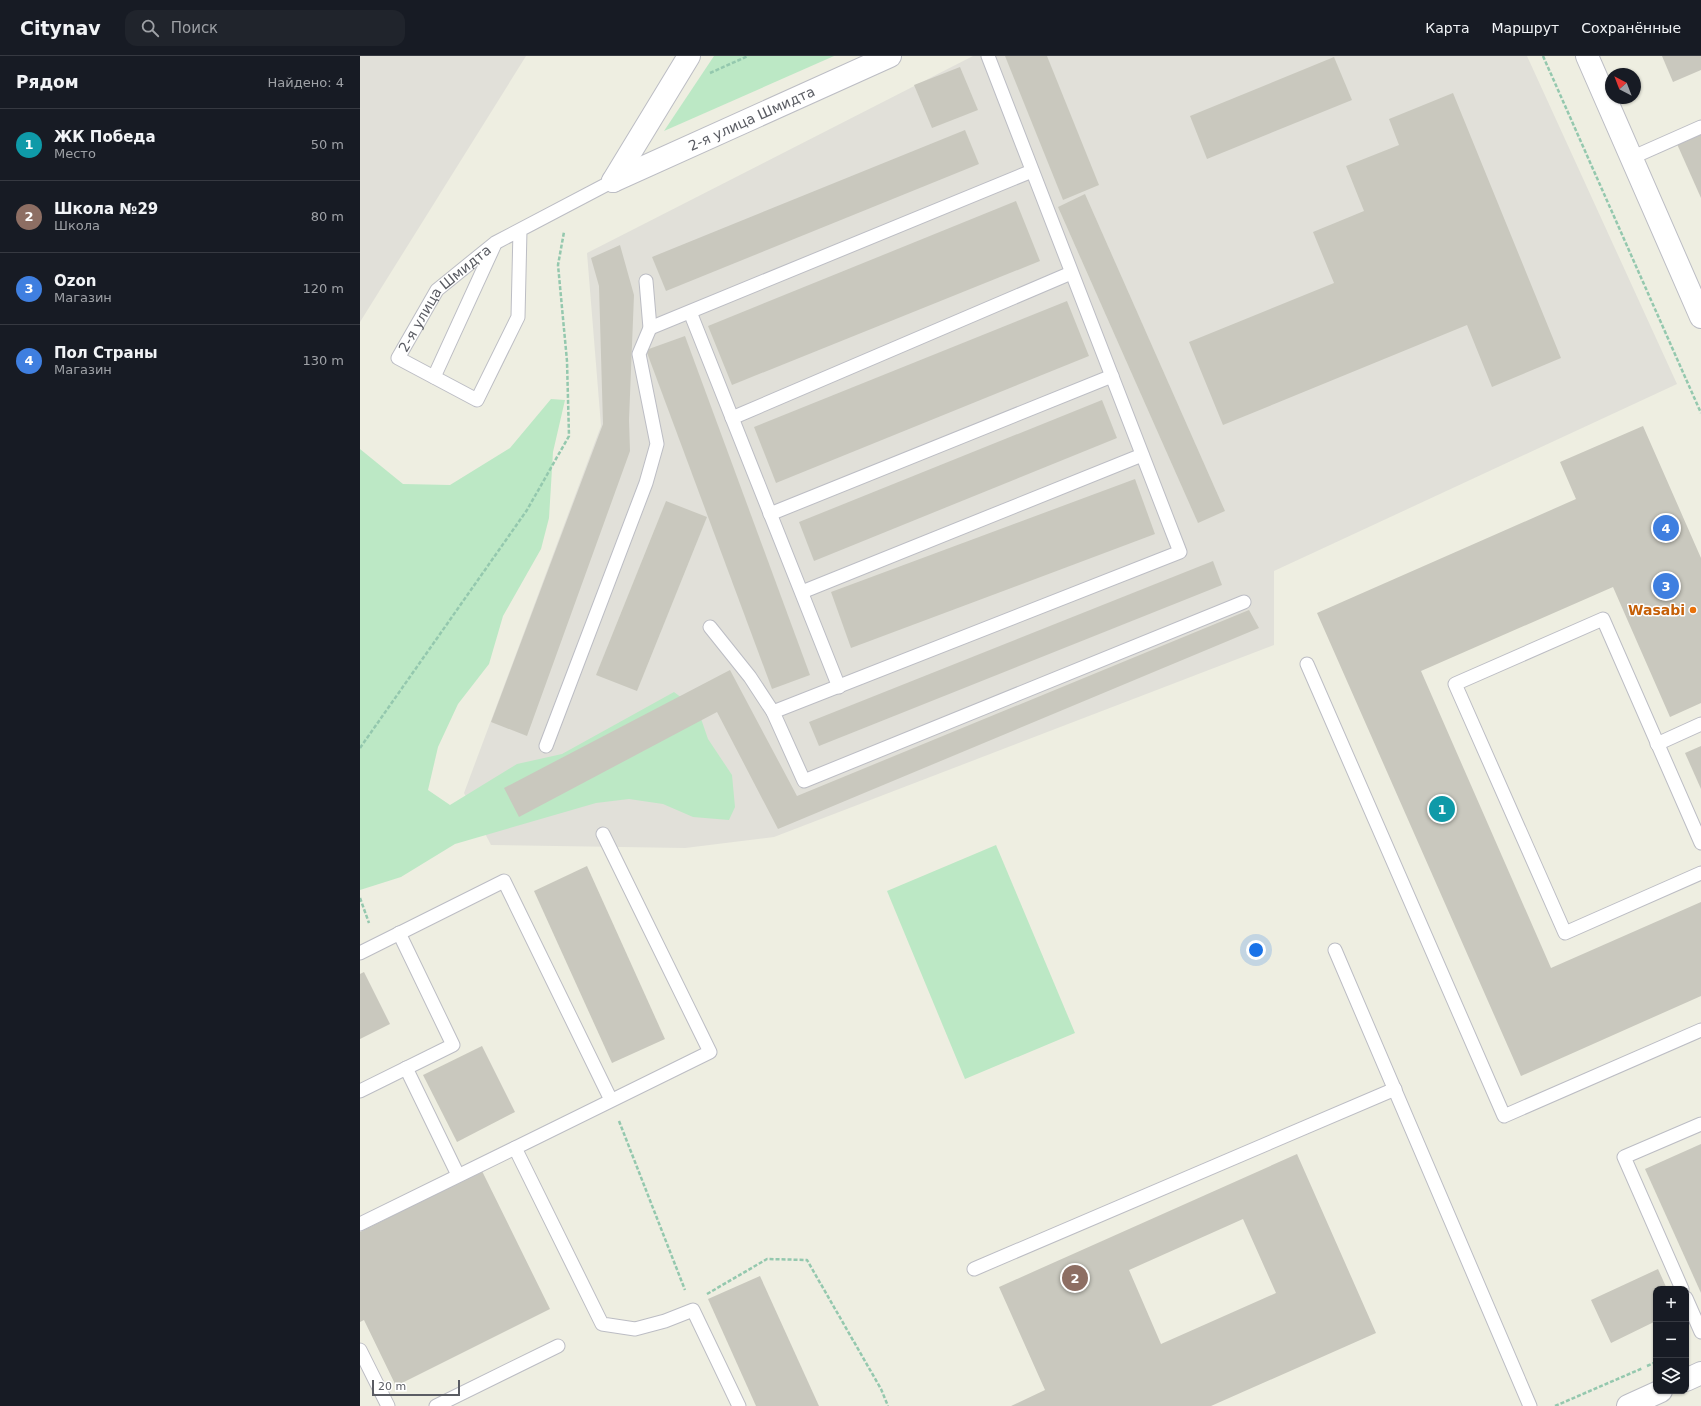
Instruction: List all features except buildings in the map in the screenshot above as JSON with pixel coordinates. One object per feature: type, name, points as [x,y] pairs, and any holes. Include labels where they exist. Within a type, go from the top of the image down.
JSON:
[{"type":"street","points":[[613,182],[689,56]]},
{"type":"street","name":"2-я улица Шмидта","points":[[613,182],[890,56]]},
{"type":"street","points":[[1587,56],[1701,317]]},
{"type":"street","points":[[1689,1379],[1701,1373]]},
{"type":"street","points":[[1628,1406],[1654,1394]]},
{"type":"lane","points":[[773,712],[840,687],[1180,552],[988,56]]},
{"type":"lane","points":[[1631,158],[1701,127]]},
{"type":"lane","points":[[650,328],[1032,171]]},
{"type":"lane","name":"2-я улица Шмидта","points":[[520,230],[518,317],[477,400],[398,358],[437,290],[495,243],[568,205],[613,182]]},
{"type":"lane","points":[[434,377],[495,243]]},
{"type":"lane","points":[[732,418],[1072,273]]},
{"type":"lane","points":[[546,746],[646,483],[657,444],[639,354],[650,328],[646,281]]},
{"type":"lane","points":[[690,312],[840,687]]},
{"type":"lane","points":[[770,514],[1112,376]]},
{"type":"lane","points":[[802,592],[1142,455]]},
{"type":"lane","points":[[710,627],[750,677],[773,712],[804,781],[1244,602]]},
{"type":"lane","points":[[1701,843],[1602,619],[1455,684],[1565,933],[1701,873]]},
{"type":"lane","points":[[1307,664],[1504,1116],[1701,1030]]},
{"type":"lane","points":[[1657,744],[1701,724]]},
{"type":"lane","points":[[360,1224],[710,1052],[603,834]]},
{"type":"lane","points":[[360,953],[504,882],[611,1100]]},
{"type":"lane","points":[[360,1091],[453,1045],[399,933]]},
{"type":"lane","points":[[1335,950],[1530,1406]]},
{"type":"lane","points":[[406,1068],[458,1176]]},
{"type":"lane","points":[[974,1269],[1395,1089]]},
{"type":"lane","points":[[1681,1286],[1624,1157],[1701,1124]]},
{"type":"lane","points":[[515,1148],[602,1324],[635,1329],[665,1321],[693,1310],[739,1406]]},
{"type":"lane","points":[[1689,1305],[1701,1332]]},
{"type":"lane","points":[[436,1406],[558,1346]]},
{"type":"lane","points":[[360,1350],[388,1406]]},
{"type":"path","points":[[710,73],[748,56]]},
{"type":"path","points":[[1543,56],[1701,413]]},
{"type":"path","points":[[360,748],[526,510],[569,436],[567,361],[558,265],[568,205]]},
{"type":"path","points":[[360,898],[377,944]]},
{"type":"path","points":[[611,1100],[693,1310]]},
{"type":"path","points":[[693,1310],[705,1295],[767,1259],[807,1260],[881,1389],[888,1406]]},
{"type":"path","points":[[1555,1406],[1653,1363]]},
{"type":"shaded area","points":[[360,56],[526,56],[360,322]]},
{"type":"shaded area","points":[[973,56],[1527,56],[1677,384],[1274,571],[1274,645],[774,837],[685,848],[491,845],[464,793],[601,426],[587,253]]},
{"type":"green space","points":[[714,56],[834,56],[664,131]]},
{"type":"green space","points":[[551,399],[565,400],[553,452],[549,518],[541,549],[503,616],[489,664],[458,704],[438,747],[428,790],[450,805],[517,764],[562,754],[674,692],[698,710],[708,739],[732,775],[735,807],[729,820],[693,817],[663,804],[629,799],[596,803],[455,844],[401,877],[360,890],[360,449],[403,484],[450,485],[510,448]]},
{"type":"green space","points":[[996,845],[1075,1033],[965,1079],[887,891]]},
{"type":"place","name":"Пол Страны","points":[[1666,528]]},
{"type":"place","name":"Ozon","points":[[1666,586]]},
{"type":"place","name":"Wasabi","points":[[1693,610]]},
{"type":"place","name":"ЖК Победа","points":[[1442,809]]},
{"type":"place","name":"Школа №29","points":[[1075,1278]]}]
